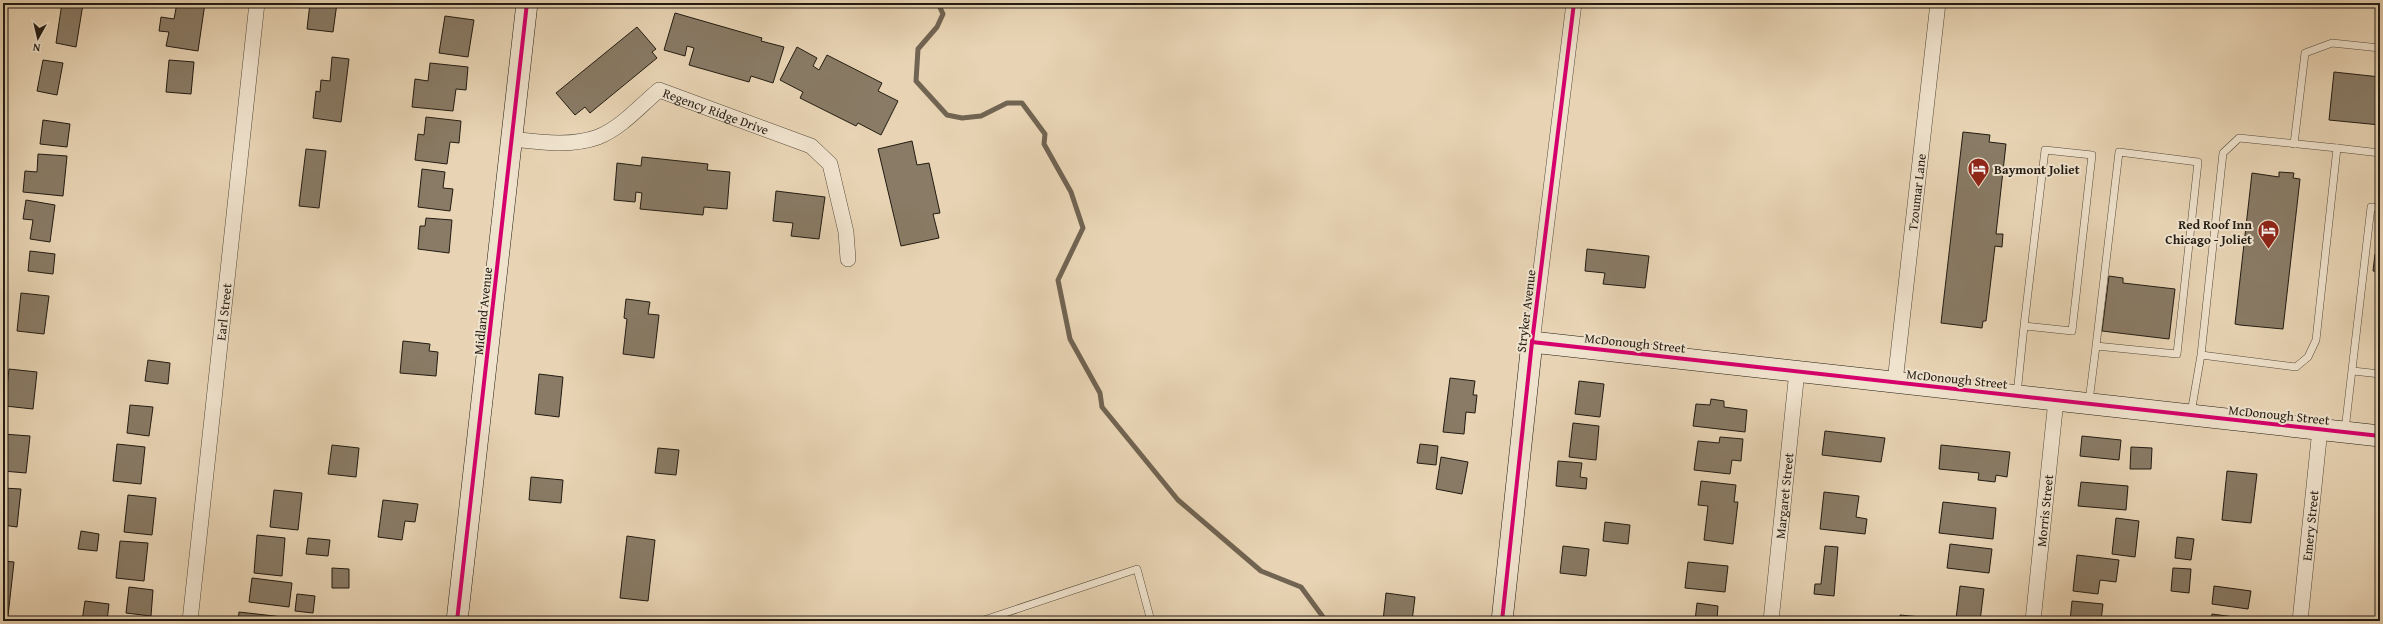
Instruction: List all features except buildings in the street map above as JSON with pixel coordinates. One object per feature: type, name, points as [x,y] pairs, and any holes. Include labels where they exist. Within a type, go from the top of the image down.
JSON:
[{"type":"street","name":"Earl Street","points":[[190,621],[257,3]]},
{"type":"street","name":"Midland Avenue","points":[[458,621],[527,3]]},
{"type":"street","name":"Stryker Avenue","points":[[1502,621],[1532,342],[1574,3]]},
{"type":"street","name":"Tzoumar Lane","points":[[1894,382],[1938,3]]},
{"type":"street","name":"Regency Ridge Drive","points":[[512,139],[558,143],[597,137],[613,128],[659,90],[694,102],[811,146],[830,164],[846,232],[848,259]]},
{"type":"street","name":"McDonough Street","points":[[1532,342],[2380,436]]},
{"type":"street","name":"Margaret Street","points":[[1770,621],[1797,371]]},
{"type":"street","name":"Morris Street","points":[[2033,621],[2056,400]]},
{"type":"street","name":"Emery Street","points":[[2300,621],[2320,429]]},
{"type":"lane","points":[[2294,144],[2305,53],[2332,43],[2380,48]]},
{"type":"lane","points":[[2190,415],[2201,355],[2223,153],[2239,138],[2380,153]]},
{"type":"lane","points":[[2201,355],[2296,367],[2308,357],[2316,340],[2337,148]]},
{"type":"lane","points":[[2016,396],[2024,326],[2045,150],[2092,155],[2072,331],[2024,326]]},
{"type":"lane","points":[[2089,404],[2119,152],[2198,162],[2177,354],[2096,346]]},
{"type":"lane","points":[[2345,432],[2371,206],[2380,208]]},
{"type":"lane","points":[[2353,371],[2380,374]]},
{"type":"lane","points":[[981,621],[995,619],[1136,569],[1151,621]]},
{"type":"waterway","points":[[938,3],[943,14],[937,27],[918,49],[916,81],[947,115],[962,118],[981,116],[1007,103],[1022,103],[1045,134],[1044,144],[1071,192],[1083,228],[1058,280],[1070,339],[1100,393],[1102,407],[1178,500],[1261,571],[1301,587],[1326,621]]},
{"type":"cycle path","points":[[457,621],[527,3]]},
{"type":"cycle path","points":[[1502,621],[1532,342],[1574,3]]},
{"type":"cycle path","points":[[1532,342],[2380,436]]},
{"type":"place","name":"Baymont Joliet","points":[[1979,188]]},
{"type":"place","name":"Red Roof Inn Chicago - Joliet","points":[[2268,250]]}]
